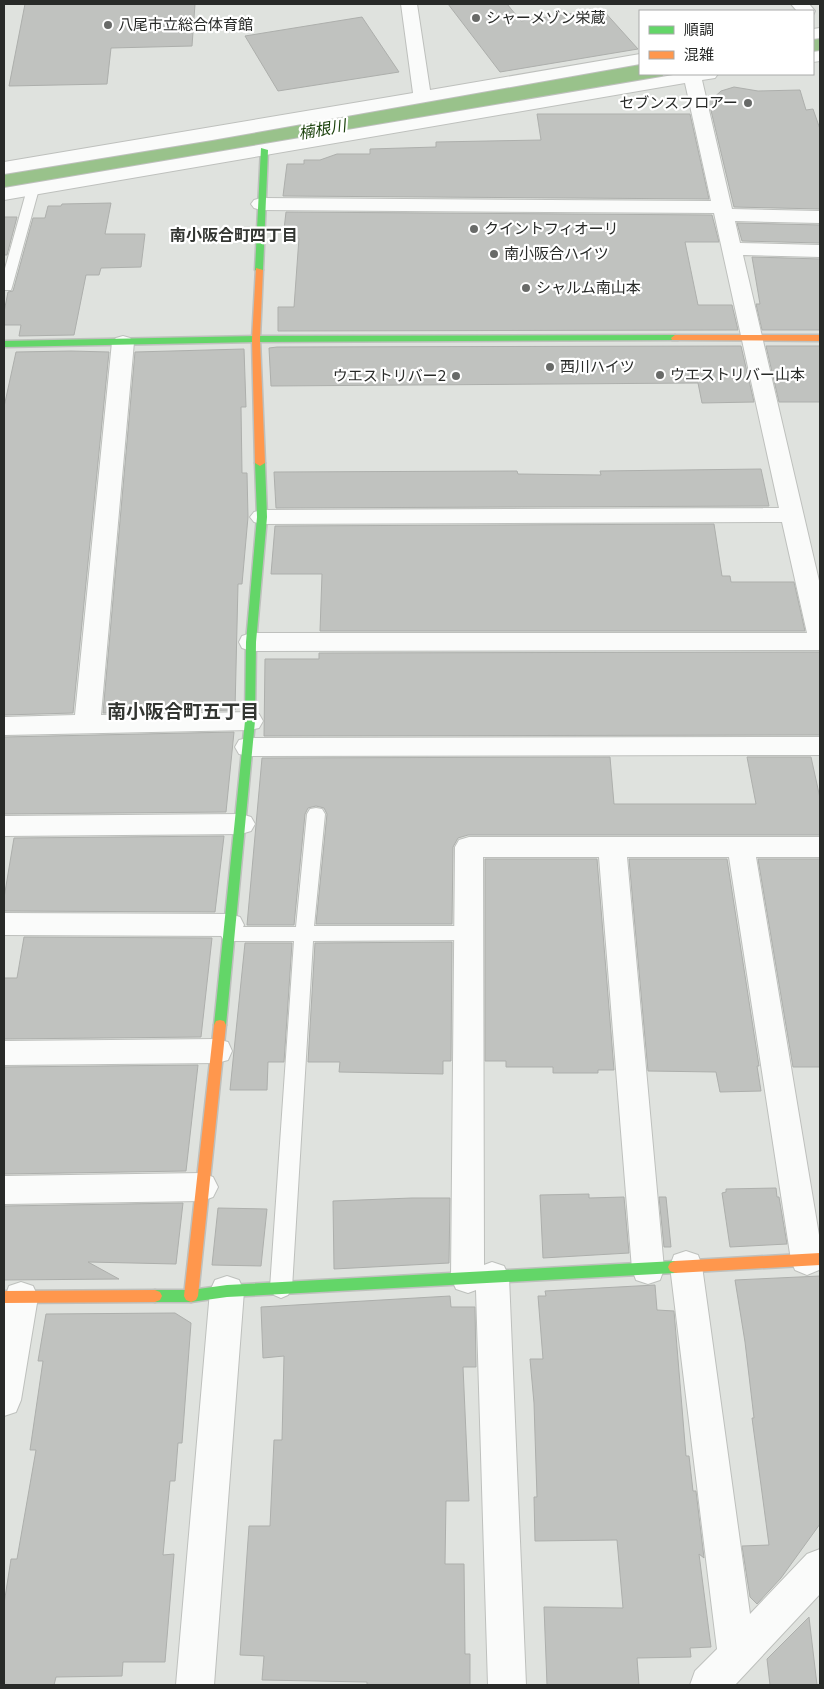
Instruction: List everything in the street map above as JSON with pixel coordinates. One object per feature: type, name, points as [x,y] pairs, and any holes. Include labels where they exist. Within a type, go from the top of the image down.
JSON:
[{"type":"street","points":[[409,4],[422,97]]},
{"type":"street","points":[[4,168],[639,59]]},
{"type":"street","points":[[4,194],[698,75],[723,211],[792,515],[809,539],[820,637]]},
{"type":"street","points":[[191,1296],[242,824],[250,721],[251,642],[262,517],[256,340],[264,150]]},
{"type":"street","points":[[261,204],[723,211],[820,217]]},
{"type":"street","points":[[732,250],[820,251]]},
{"type":"street","points":[[4,344],[256,340],[820,338]]},
{"type":"street","points":[[87,724],[123,342]]},
{"type":"street","points":[[262,517],[792,515]]},
{"type":"street","points":[[251,642],[820,642]]},
{"type":"street","points":[[4,726],[250,721]]},
{"type":"street","points":[[248,747],[820,746]]},
{"type":"street","points":[[4,826],[242,824]]},
{"type":"street","points":[[507,1685],[480,1278],[469,933],[469,847],[820,847]]},
{"type":"street","points":[[612,847],[648,1269]]},
{"type":"street","points":[[4,1400],[12,1297],[191,1296],[228,1291],[814,1260],[741,847]]},
{"type":"street","points":[[4,924],[230,929]]},
{"type":"street","points":[[4,1053],[217,1052]]},
{"type":"street","points":[[4,1190],[202,1187]]},
{"type":"street","points":[[686,1266],[736,1656]]},
{"type":"street","points":[[194,1685],[228,1291]]},
{"type":"street","points":[[710,1685],[820,1567]]},
{"type":"lane","points":[[6,287],[33,189]]},
{"type":"lane","points":[[281,1288],[304,934],[316,814]]},
{"type":"lane","points":[[230,929],[304,934],[469,933]]},
{"type":"building","name":"八尾市立総合体育館","points":[[25,4],[195,4],[192,46],[111,48],[107,84],[9,86]]},
{"type":"building","points":[[448,4],[507,4],[521,21],[602,9],[638,49],[500,72]]},
{"type":"building","points":[[362,17],[399,72],[278,91],[245,36]]},
{"type":"building","points":[[734,87],[758,91],[800,90],[806,110],[813,109],[820,129],[820,209],[734,207],[709,102],[721,91]]},
{"type":"building","points":[[537,114],[690,114],[709,199],[283,196],[287,164],[304,164],[304,160],[320,160],[337,154],[370,154],[370,149],[436,147],[436,142],[541,140]]},
{"type":"building","points":[[111,203],[105,234],[145,234],[141,267],[101,268],[99,275],[86,275],[74,335],[19,336],[21,325],[4,325],[4,312],[8,292],[13,291],[33,218],[45,218],[48,206]]},
{"type":"building","points":[[286,212],[712,215],[719,242],[685,242],[698,305],[732,305],[738,330],[278,331],[278,307],[294,307],[299,238],[283,238]]},
{"type":"building","points":[[4,217],[17,217],[7,255],[4,255]]},
{"type":"building","points":[[737,223],[820,225],[820,243],[742,241]]},
{"type":"building","points":[[752,257],[820,259],[820,330],[762,330],[756,304],[760,304]]},
{"type":"building","points":[[741,346],[754,402],[702,403],[698,383],[271,386],[269,348],[277,347]]},
{"type":"building","points":[[766,346],[820,346],[820,402],[779,402]]},
{"type":"building","points":[[244,349],[246,407],[241,407],[242,473],[247,473],[248,517],[242,584],[238,584],[235,710],[103,713],[135,352]]},
{"type":"building","points":[[16,352],[109,352],[73,713],[4,715],[4,407]]},
{"type":"building","points":[[761,469],[769,506],[276,508],[274,472],[517,471],[518,474],[601,475],[600,471]]},
{"type":"building","points":[[714,524],[722,576],[730,576],[731,582],[794,582],[805,631],[320,631],[322,574],[271,574],[275,526]]},
{"type":"building","points":[[820,652],[820,735],[264,736],[265,659],[319,659],[319,653]]},
{"type":"building","points":[[234,732],[226,812],[4,814],[4,737]]},
{"type":"building","points":[[610,757],[614,804],[756,804],[747,757],[811,757],[820,798],[820,835],[468,835],[458,838],[453,847],[452,924],[316,924],[327,814],[324,808],[316,806],[308,808],[305,814],[294,925],[247,925],[262,758]]},
{"type":"building","points":[[224,836],[215,912],[4,911],[4,898],[14,838]]},
{"type":"building","points":[[485,859],[597,859],[614,1070],[598,1070],[598,1073],[553,1073],[553,1067],[506,1067],[506,1061],[485,1061]]},
{"type":"building","points":[[629,859],[727,859],[759,1066],[757,1066],[761,1091],[720,1092],[716,1072],[648,1071]]},
{"type":"building","points":[[758,859],[820,859],[820,1067],[793,1067]]},
{"type":"building","points":[[24,937],[212,938],[201,1037],[4,1039],[4,978],[17,978]]},
{"type":"building","points":[[452,942],[451,1061],[443,1061],[443,1074],[339,1072],[340,1062],[308,1062],[315,943]]},
{"type":"building","points":[[245,943],[292,943],[284,1062],[268,1062],[267,1090],[230,1090]]},
{"type":"building","points":[[198,1065],[186,1171],[4,1174],[4,1067]]},
{"type":"building","points":[[776,1188],[787,1244],[730,1247],[722,1193],[726,1192],[726,1189]]},
{"type":"building","points":[[589,1194],[589,1198],[624,1197],[629,1253],[543,1258],[540,1195]]},
{"type":"building","points":[[659,1197],[666,1197],[671,1247],[664,1247]]},
{"type":"building","points":[[450,1198],[449,1263],[334,1269],[333,1201]]},
{"type":"building","points":[[183,1203],[176,1264],[88,1262],[119,1279],[4,1280],[4,1206]]},
{"type":"building","points":[[218,1208],[267,1209],[261,1266],[212,1265]]},
{"type":"building","points":[[820,1276],[820,1524],[781,1578],[757,1604],[750,1597],[742,1546],[769,1545],[752,1418],[754,1418],[745,1342],[735,1280]]},
{"type":"building","points":[[655,1285],[657,1310],[674,1311],[686,1456],[689,1456],[693,1491],[696,1491],[704,1558],[699,1554],[711,1647],[690,1648],[691,1657],[637,1658],[639,1685],[547,1685],[544,1607],[623,1608],[617,1540],[535,1541],[534,1497],[537,1497],[534,1403],[530,1359],[543,1359],[538,1296],[546,1296],[545,1291]]},
{"type":"building","points":[[450,1296],[451,1307],[475,1307],[476,1367],[463,1367],[469,1501],[446,1501],[445,1564],[464,1564],[465,1654],[470,1654],[470,1685],[367,1685],[367,1682],[262,1680],[264,1656],[240,1655],[249,1526],[270,1526],[274,1440],[282,1440],[284,1356],[263,1358],[261,1307]]},
{"type":"building","points":[[175,1313],[191,1323],[182,1443],[178,1443],[175,1481],[170,1481],[163,1555],[174,1554],[165,1662],[123,1662],[122,1676],[56,1677],[54,1685],[4,1685],[4,1604],[11,1559],[17,1559],[36,1450],[30,1450],[43,1361],[38,1361],[46,1314]]},
{"type":"building","points":[[809,1617],[817,1685],[770,1685],[767,1659]]},
{"type":"waterway","name":"楠根川","points":[[814,45],[820,44]]},
{"type":"waterway","name":"楠根川","points":[[4,184],[639,74]]},
{"type":"traffic: fast","points":[[259,270],[264,150]]},
{"type":"traffic: fast","points":[[4,344],[256,339],[675,338]]},
{"type":"traffic: fast","points":[[220,1025],[250,721],[251,642],[262,517],[260,463]]},
{"type":"traffic: fast","points":[[155,1296],[191,1296],[227,1291],[675,1267]]},
{"type":"traffic: slow","points":[[259,270],[256,339],[260,463]]},
{"type":"traffic: slow","points":[[675,338],[820,338]]},
{"type":"traffic: slow","points":[[191,1296],[220,1025]]},
{"type":"traffic: slow","points":[[675,1267],[820,1259]]},
{"type":"traffic: slow","points":[[4,1297],[155,1296]]},
{"type":"place","name":"シャーメゾン栄蔵","points":[[476,18]]},
{"type":"place","name":"八尾市立総合体育館","points":[[108,25]]},
{"type":"place","name":"セブンスフロアー","points":[[748,103]]},
{"type":"place","name":"クイントフィオーリ","points":[[474,229]]},
{"type":"place","name":"南小阪合ハイツ","points":[[494,254]]},
{"type":"place","name":"シャルム南山本","points":[[526,288]]},
{"type":"place","name":"西川ハイツ","points":[[550,367]]},
{"type":"place","name":"ウエストリバー山本","points":[[660,375]]},
{"type":"place","name":"ウエストリバー2","points":[[456,376]]},
{"type":"district","name":"南小阪合町四丁目","points":[[234,235]]},
{"type":"district","name":"南小阪合町五丁目","points":[[183,711]]}]
